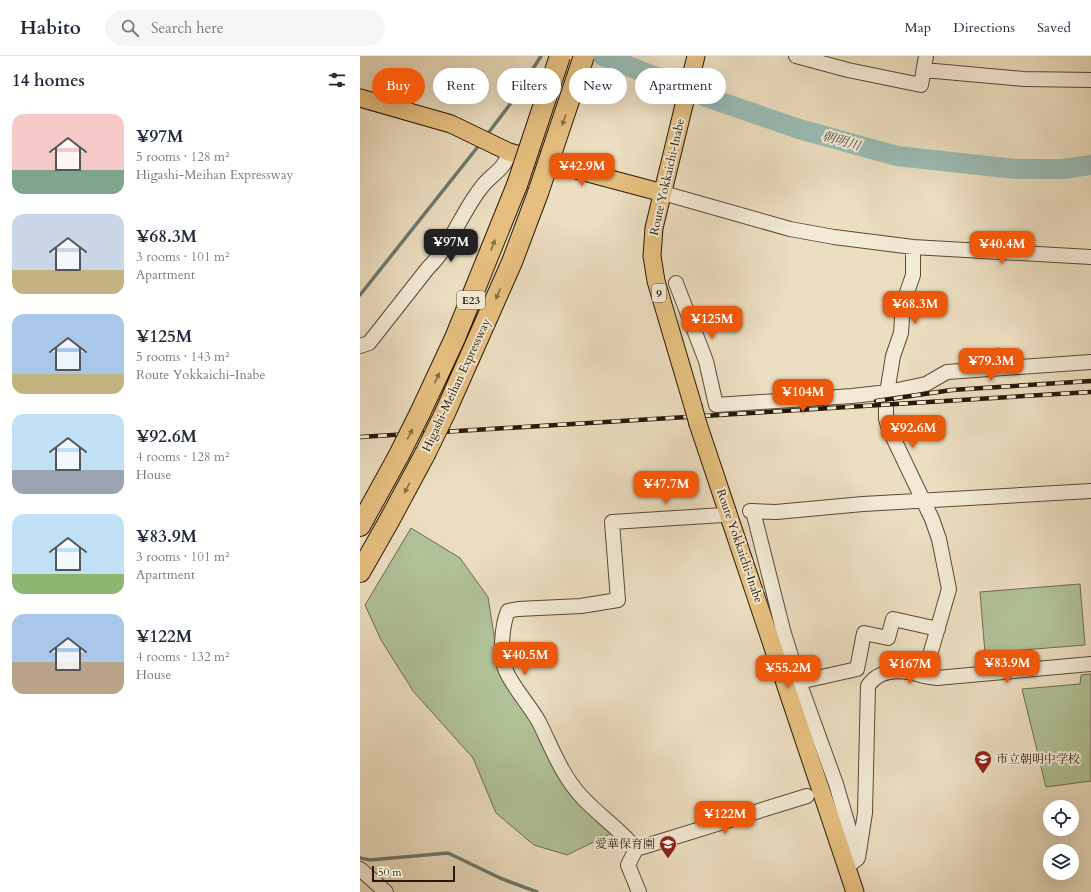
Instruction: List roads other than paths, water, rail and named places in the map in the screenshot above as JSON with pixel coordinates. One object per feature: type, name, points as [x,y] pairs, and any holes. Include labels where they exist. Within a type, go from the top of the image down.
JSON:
[{"type":"highway","name":"Higashi-Meihan Expressway","points":[[360,526],[399,455],[455,338],[517,185],[560,56]]},
{"type":"highway","name":"Higashi-Meihan Expressway","points":[[360,572],[389,521],[446,413],[509,269],[538,193],[584,56]]},
{"type":"main road","name":"Route Yokkaichi-Inabe","points":[[696,56],[654,228],[652,256],[664,310],[698,424],[852,862],[855,892]]},
{"type":"main road","points":[[360,98],[427,116],[470,132],[509,152],[664,185]]},
{"type":"street","points":[[796,56],[848,70],[921,85],[926,56]]},
{"type":"street","points":[[924,70],[1024,79],[1091,80]]},
{"type":"street","points":[[360,346],[369,344],[428,268],[439,258],[472,200],[481,187],[508,160],[509,152]]},
{"type":"street","points":[[664,185],[790,229],[913,247],[1091,257]]},
{"type":"street","points":[[913,247],[913,275],[903,304],[901,334],[893,356],[886,405],[889,429],[932,519],[939,539],[949,589],[924,676]]},
{"type":"street","points":[[676,283],[706,361],[716,405],[852,396],[888,392],[926,384],[947,372],[1091,362]]},
{"type":"street","points":[[852,862],[836,784],[799,682],[775,600],[752,511],[776,512],[1091,491]]},
{"type":"street","points":[[636,849],[628,839],[581,796],[555,758],[538,722],[506,671],[502,657],[504,620],[508,611],[518,609],[581,606],[618,600],[612,522],[723,515]]},
{"type":"street","points":[[799,682],[857,669],[864,633],[888,638],[893,619],[938,629]]},
{"type":"street","points":[[852,862],[865,813],[868,686],[873,678],[887,673],[907,671],[937,678],[1091,664]]},
{"type":"street","points":[[639,892],[628,865],[636,849],[807,796]]},
{"type":"street","points":[[360,869],[386,892]]},
{"type":"waterway","points":[[486,136],[514,99],[541,56]]},
{"type":"waterway","name":"朝明川","points":[[603,56],[709,98],[799,129],[897,156],[1015,169],[1063,169],[1091,165]]},
{"type":"waterway","points":[[360,295],[480,144]]},
{"type":"waterway","points":[[360,858],[370,860],[448,853],[500,878],[537,892]]},
{"type":"tunnel","points":[[723,515],[750,511]]},
{"type":"railway","points":[[876,401],[952,390],[1091,381]]},
{"type":"railway","points":[[360,437],[1091,392]]},
{"type":"place","name":"市立朝明中学校","points":[[983,774]]},
{"type":"place","name":"愛華保育園","points":[[668,859]]}]
